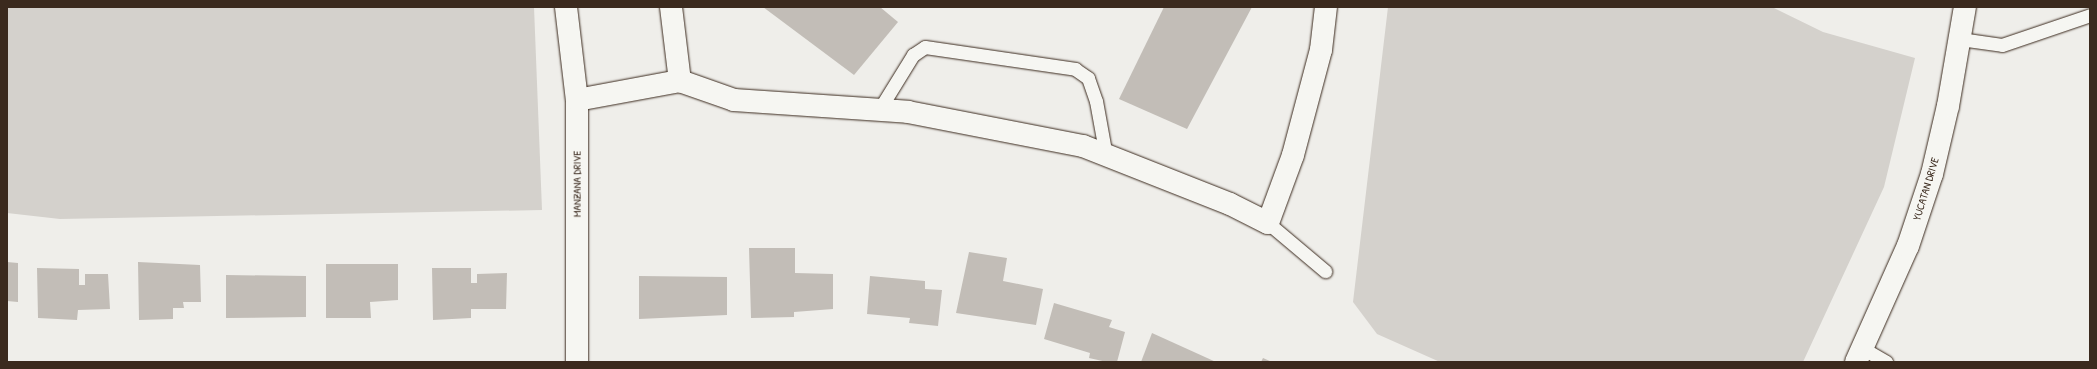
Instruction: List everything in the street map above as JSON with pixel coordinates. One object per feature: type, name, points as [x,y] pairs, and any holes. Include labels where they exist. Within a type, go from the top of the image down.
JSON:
[{"type":"street","name":"MANZANA DRIVE","points":[[566,7],[577,100],[577,362]]},
{"type":"street","points":[[671,7],[680,81]]},
{"type":"street","points":[[577,100],[680,81],[734,100],[908,112],[1083,146],[1230,204],[1268,223],[1293,155],[1321,50],[1326,7]]},
{"type":"street","name":"YUCATAN DRIVE","points":[[1859,355],[1908,246],[1932,174],[1948,106],[1966,7]]},
{"type":"lane","points":[[1960,39],[2002,45],[2090,14]]},
{"type":"lane","points":[[879,110],[913,55],[925,47],[1075,69],[1088,78],[1096,101],[1106,156]]},
{"type":"lane","points":[[1268,223],[1325,271]]},
{"type":"lane","points":[[1859,355],[1886,362]]},
{"type":"shaded area","points":[[7,7],[534,7],[542,210],[60,219],[7,213]]},
{"type":"shaded area","points":[[1388,7],[1772,7],[1823,32],[1915,58],[1884,187],[1803,362],[1440,362],[1377,334],[1353,302]]},
{"type":"building","points":[[763,7],[880,7],[898,22],[854,75]]},
{"type":"building","points":[[1164,7],[1252,7],[1187,129],[1119,99]]},
{"type":"building","points":[[749,248],[795,248],[795,273],[833,274],[833,309],[794,312],[794,317],[751,318]]},
{"type":"building","points":[[969,252],[1007,258],[1003,281],[1043,289],[1036,325],[956,313]]},
{"type":"building","points":[[7,262],[18,263],[18,302],[7,301]]},
{"type":"building","points":[[138,262],[200,265],[201,302],[183,302],[184,308],[173,308],[173,319],[139,320]]},
{"type":"building","points":[[326,264],[398,264],[398,300],[370,302],[371,318],[326,318]]},
{"type":"building","points":[[37,268],[79,269],[79,285],[85,285],[85,274],[108,274],[110,309],[78,310],[77,320],[38,318]]},
{"type":"building","points":[[432,268],[471,268],[471,283],[477,283],[477,274],[507,273],[506,309],[471,309],[471,318],[433,320]]},
{"type":"building","points":[[226,275],[306,276],[306,317],[226,318]]},
{"type":"building","points":[[639,276],[727,277],[727,315],[639,319]]},
{"type":"building","points":[[870,276],[925,281],[925,289],[942,290],[938,326],[909,323],[910,318],[867,314]]},
{"type":"building","points":[[1054,303],[1112,320],[1109,327],[1125,332],[1117,362],[1107,362],[1089,358],[1090,353],[1044,339]]},
{"type":"building","points":[[1152,333],[1216,362],[1141,362]]},
{"type":"building","points":[[1263,358],[1272,362],[1261,362]]}]
